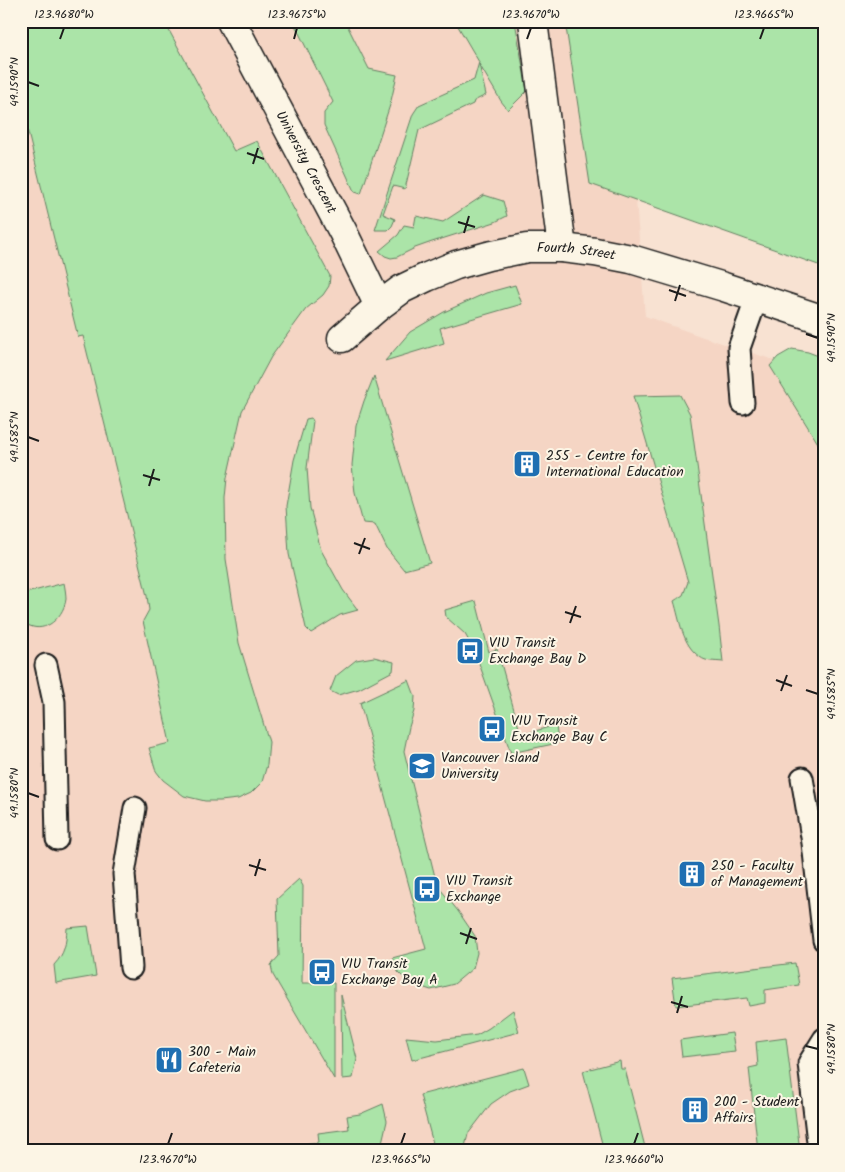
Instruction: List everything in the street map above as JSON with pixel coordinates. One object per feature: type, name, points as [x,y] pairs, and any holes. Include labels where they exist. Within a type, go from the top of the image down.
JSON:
[{"type":"street","name":"University Crescent","points":[[231,21],[343,232],[378,306]]},
{"type":"street","points":[[533,21],[562,248]]},
{"type":"street","name":"Fourth Street","points":[[342,338],[378,306],[402,289],[456,265],[517,249],[562,248],[631,258],[824,320]]},
{"type":"lane","points":[[743,403],[739,348],[757,297]]},
{"type":"lane","points":[[46,665],[54,702],[57,838]]},
{"type":"lane","points":[[802,778],[813,842],[824,940]]},
{"type":"lane","points":[[131,968],[124,874],[135,808]]},
{"type":"lane","points":[[820,1151],[809,1063],[824,1039]]},
{"type":"shaded area","name":"Vancouver Island University","points":[[21,21],[622,21],[645,316],[771,359],[824,381],[824,1151],[21,1151]]},
{"type":"green space","points":[[21,21],[164,21],[234,151],[257,141],[330,276],[329,286],[323,295],[306,309],[271,357],[242,411],[227,478],[225,498],[226,559],[239,643],[269,742],[267,765],[262,782],[251,793],[238,799],[205,801],[184,796],[163,780],[156,771],[149,748],[170,743],[143,621],[149,610],[147,596],[83,336],[78,337],[21,104]]},
{"type":"green space","points":[[293,21],[345,21],[369,69],[397,75],[390,105],[361,194],[353,189],[324,125],[324,113],[333,102]]},
{"type":"green space","points":[[455,21],[515,21],[527,91],[508,110],[479,64],[486,95],[474,101],[473,104],[419,130],[405,189],[393,186],[383,214],[395,219],[392,226],[388,230],[375,230],[413,114],[419,105],[474,80],[479,62]]},
{"type":"green space","points":[[565,21],[824,21],[824,267],[590,184]]},
{"type":"green space","points":[[484,195],[503,201],[507,216],[495,222],[415,248],[397,257],[385,256],[379,251],[398,235],[404,225],[414,227],[416,216],[443,222]]},
{"type":"green space","points":[[515,285],[522,304],[440,328],[444,343],[385,361],[410,332],[444,312],[486,293]]},
{"type":"green space","points":[[792,349],[824,358],[824,453],[770,366],[778,357]]},
{"type":"green space","points":[[374,376],[430,563],[404,570],[387,549],[375,524],[363,523],[355,493],[352,465],[356,426]]},
{"type":"green space","points":[[680,395],[690,414],[723,662],[702,659],[689,646],[682,632],[674,601],[683,595],[688,582],[633,396]]},
{"type":"green space","points":[[311,418],[313,421],[307,468],[310,508],[321,550],[343,590],[358,610],[340,615],[311,633],[306,628],[289,554],[286,506],[294,460],[306,419]]},
{"type":"green space","points":[[21,573],[26,593],[64,583],[65,605],[59,616],[45,627],[33,627],[21,623]]},
{"type":"green space","points":[[476,601],[489,652],[497,649],[521,735],[556,725],[558,743],[511,753],[475,652],[465,634],[446,617],[445,610]]},
{"type":"green space","points":[[374,657],[394,662],[393,671],[359,689],[338,695],[330,691],[336,676],[356,660]]},
{"type":"green space","points":[[409,680],[415,696],[414,711],[404,751],[437,885],[475,936],[477,953],[473,968],[454,984],[431,990],[409,983],[398,972],[392,958],[426,949],[360,703]]},
{"type":"green space","points":[[299,879],[303,886],[302,983],[334,983],[334,1079],[273,975],[271,965],[279,956],[277,899]]},
{"type":"green space","points":[[88,926],[96,976],[56,983],[54,965],[64,948],[67,928]]},
{"type":"green space","points":[[795,963],[799,985],[765,990],[765,1003],[749,1006],[747,998],[676,1006],[672,978]]},
{"type":"green space","points":[[341,995],[357,1059],[353,1078],[342,1079]]},
{"type":"green space","points":[[513,1010],[519,1032],[412,1060],[406,1037],[437,1040],[477,1035]]},
{"type":"green space","points":[[732,1033],[735,1051],[682,1057],[680,1040]]},
{"type":"green space","points":[[786,1038],[800,1151],[758,1151],[749,1068],[758,1066],[756,1042]]},
{"type":"green space","points":[[620,1061],[621,1069],[625,1069],[646,1151],[604,1151],[583,1071]]},
{"type":"green space","points":[[524,1068],[529,1084],[510,1091],[491,1104],[468,1134],[464,1151],[435,1151],[420,1095]]},
{"type":"green space","points":[[383,1104],[387,1121],[380,1151],[295,1151],[294,1145],[319,1142],[318,1133],[349,1129],[347,1116],[360,1114]]},
{"type":"place","name":"255 - Centre for International Education","points":[[527,464]]},
{"type":"place","name":"VIU Transit Exchange Bay D","points":[[470,651]]},
{"type":"place","name":"VIU Transit Exchange Bay C","points":[[492,729]]},
{"type":"place","name":"Vancouver Island University","points":[[422,766]]},
{"type":"place","name":"250 - Faculty of Management","points":[[692,874]]},
{"type":"place","name":"VIU Transit Exchange","points":[[427,889]]},
{"type":"place","name":"VIU Transit Exchange Bay A","points":[[322,972]]},
{"type":"place","name":"300 - Main Cafeteria","points":[[169,1060]]},
{"type":"place","name":"200 - Student Affairs","points":[[695,1110]]}]
